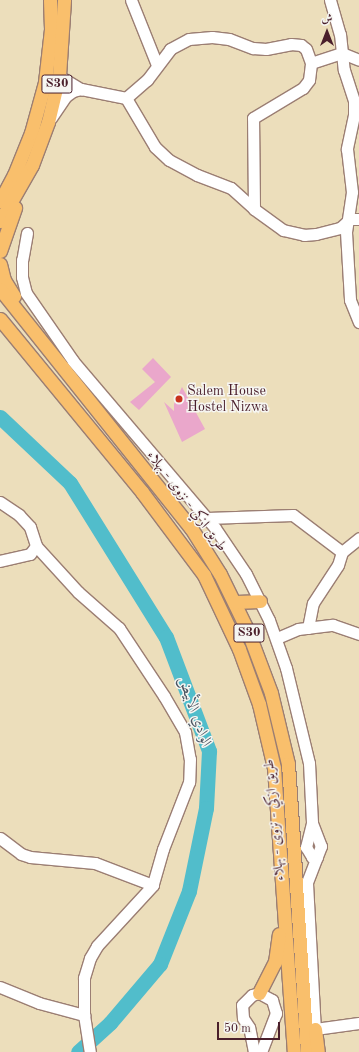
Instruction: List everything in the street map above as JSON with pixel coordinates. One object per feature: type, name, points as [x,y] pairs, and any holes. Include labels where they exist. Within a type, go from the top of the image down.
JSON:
[{"type":"main road","name":"S30","points":[[0,201],[14,175],[31,133],[49,56],[50,0]]},
{"type":"main road","name":"S30","points":[[0,221],[32,165],[48,122],[58,76],[64,0]]},
{"type":"main road","points":[[0,185],[13,168],[31,133]]},
{"type":"main road","points":[[0,251],[32,165]]},
{"type":"main road","points":[[0,264],[4,280],[38,334]]},
{"type":"main road","name":"طريق ازكي - نزوى - بهلاء","points":[[0,289],[38,334],[191,528],[206,550],[235,602],[270,693],[288,764],[307,1052]]},
{"type":"main road","name":"طريق ازكي - نزوى - بهلاء","points":[[0,320],[142,492],[204,575],[239,649],[259,704],[274,768],[294,1052]]},
{"type":"main road","points":[[235,602],[260,601]]},
{"type":"main road","points":[[259,993],[271,974],[278,951],[283,880]]},
{"type":"main road","points":[[315,1029],[318,1052]]},
{"type":"street","points":[[131,0],[158,65]]},
{"type":"street","points":[[330,0],[340,34],[342,53],[354,101],[348,148],[354,219],[346,232],[350,300],[359,322]]},
{"type":"street","points":[[126,98],[147,80],[158,65],[179,42],[212,37],[229,39],[253,48],[301,45],[306,49],[311,63],[309,80],[303,88],[253,118],[254,209]]},
{"type":"street","points":[[311,63],[342,53],[359,60]]},
{"type":"street","points":[[58,76],[81,90],[126,98],[155,147],[169,160],[196,175],[231,188],[254,209],[283,230],[304,235],[332,231],[354,219]]},
{"type":"street","points":[[48,122],[66,96],[81,90]]},
{"type":"street","points":[[27,233],[22,260],[22,277],[26,293],[73,361],[207,518],[246,574],[277,638],[298,711],[309,763],[312,823],[321,840],[321,851],[317,857],[307,883],[315,1029],[359,1023]]},
{"type":"street","points":[[0,502],[20,515],[30,527],[36,546],[78,592],[119,628],[164,696],[185,732],[190,759],[189,782],[163,849],[153,885],[97,946],[90,958],[84,978],[84,1015],[90,1052]]},
{"type":"street","points":[[207,518],[293,515],[342,552]]},
{"type":"street","points":[[308,628],[313,603],[338,564],[342,552],[359,538]]},
{"type":"street","points":[[0,560],[30,554],[36,546]]},
{"type":"street","points":[[277,638],[298,629],[333,625],[359,634]]},
{"type":"street","points":[[0,838],[21,854],[30,858],[95,863],[153,885]]},
{"type":"street","points":[[0,987],[39,1003],[84,1015]]},
{"type":"street","points":[[254,1052],[249,1027],[243,1018],[242,1005],[252,995],[259,993],[272,1000],[276,1013],[261,1052]]},
{"type":"building","points":[[153,358],[171,377],[139,410],[130,402],[155,382],[142,369]]},
{"type":"building","points":[[182,387],[205,429],[182,442],[164,402],[174,411],[174,404]]},
{"type":"waterway","name":"الوادي الأبيض","points":[[0,417],[70,483],[166,637],[209,751],[206,808],[189,891],[160,964],[110,1023],[78,1052]]},
{"type":"place","name":"Salem House Hostel Nizwa","points":[[179,399]]}]
